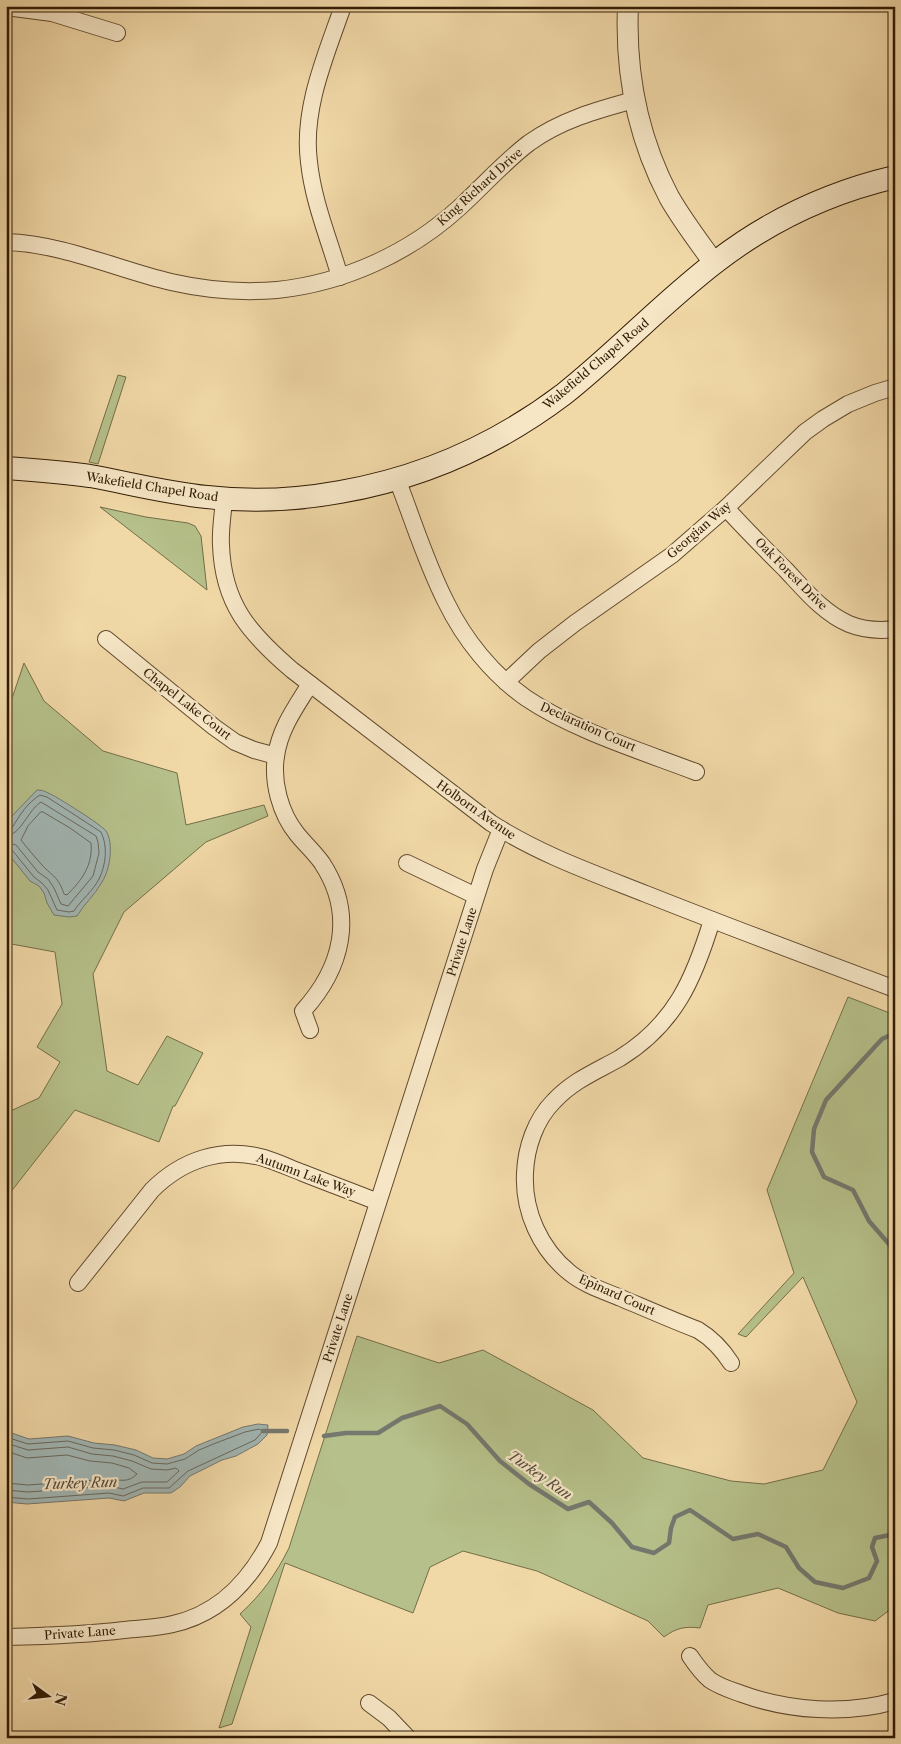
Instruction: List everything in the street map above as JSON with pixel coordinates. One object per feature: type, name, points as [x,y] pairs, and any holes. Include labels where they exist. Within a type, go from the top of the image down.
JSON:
[{"type":"main road","name":"Wakefield Chapel Road","points":[[6,468],[48,470],[148,488],[224,499],[269,500],[310,497],[339,493],[397,479],[457,457],[494,439],[531,417],[564,393],[714,263],[765,229],[808,207],[846,192],[895,177]]},
{"type":"street","points":[[340,277],[313,187],[308,161],[308,134],[312,107],[343,6]]},
{"type":"street","points":[[628,6],[627,39],[630,76],[634,100],[646,143],[670,198],[714,263]]},
{"type":"street","points":[[6,7],[52,13],[117,33]]},
{"type":"street","name":"King Richard Drive","points":[[6,242],[54,248],[87,256],[171,282],[207,289],[240,292],[277,290],[311,284],[340,277],[369,266],[405,248],[459,208],[503,164],[530,142],[554,127],[592,112],[634,100]]},
{"type":"street","name":"Georgian Way","points":[[506,682],[539,651],[575,623],[672,555],[726,508],[806,432],[823,419],[848,404],[895,387]]},
{"type":"street","name":"Declaration Court","points":[[397,479],[446,602],[479,654],[506,682],[552,714],[604,737],[696,772]]},
{"type":"street","name":"Holborn Avenue","points":[[224,499],[221,543],[222,565],[227,586],[235,606],[248,628],[264,647],[439,784],[518,840],[560,860],[895,990]]},
{"type":"street","name":"Oak Forest Drive","points":[[726,508],[810,595],[831,614],[849,624],[866,629],[895,629]]},
{"type":"street","name":"Chapel Lake Court","points":[[106,639],[214,728],[235,742],[276,756]]},
{"type":"street","points":[[310,684],[287,721],[276,756],[276,782],[279,801],[296,833],[321,862],[331,879],[338,899],[341,917],[341,936],[329,975],[316,997],[302,1011],[310,1030]]},
{"type":"street","name":"Private Lane","points":[[6,1637],[82,1634],[173,1624],[193,1618],[230,1596],[241,1586],[258,1564],[269,1544],[476,896],[501,829]]},
{"type":"street","points":[[407,863],[476,896]]},
{"type":"street","name":"Epinard Court","points":[[712,920],[694,974],[682,997],[665,1019],[647,1038],[629,1052],[577,1080],[552,1103],[540,1119],[531,1139],[524,1182],[527,1204],[542,1242],[570,1273],[588,1284],[698,1330],[721,1348],[731,1363]]},
{"type":"street","name":"Autumn Lake Way","points":[[78,1283],[166,1176],[184,1165],[202,1158],[222,1154],[243,1154],[264,1158],[378,1202]]},
{"type":"street","points":[[690,1656],[699,1669],[711,1680],[725,1688],[755,1699],[788,1706],[820,1709],[854,1708],[895,1701]]},
{"type":"street","points":[[369,1703],[389,1718],[408,1738]]},
{"type":"green space","points":[[118,375],[126,377],[98,464],[89,462]]},
{"type":"green space","points":[[100,507],[146,517],[188,523],[195,526],[201,536],[207,590]]},
{"type":"green space","points":[[24,663],[44,701],[103,751],[177,773],[186,825],[264,805],[268,816],[206,842],[124,912],[93,974],[107,1071],[138,1085],[167,1036],[203,1053],[175,1106],[173,1106],[159,1142],[75,1110],[6,1198],[6,1113],[39,1098],[60,1062],[37,1047],[62,1004],[55,952],[6,943],[6,716]]},
{"type":"green space","points":[[848,997],[895,1015],[895,1606],[875,1621],[838,1613],[778,1588],[708,1605],[700,1628],[681,1628],[664,1637],[648,1621],[537,1571],[463,1551],[430,1567],[413,1613],[285,1563],[232,1724],[219,1728],[251,1627],[240,1614],[268,1583],[289,1548],[357,1336],[439,1363],[483,1350],[593,1410],[643,1458],[731,1481],[764,1484],[823,1470],[857,1402],[803,1277],[746,1337],[738,1334],[794,1273],[767,1190]]},
{"type":"water","points":[[37,790],[47,792],[60,799],[103,828],[110,842],[109,864],[105,877],[77,916],[54,915],[39,886],[30,881],[6,851],[6,829],[12,816]]},
{"type":"water","points":[[258,1424],[268,1425],[267,1435],[258,1444],[190,1476],[180,1487],[171,1493],[144,1493],[124,1501],[109,1498],[27,1504],[6,1502],[6,1431],[29,1439],[68,1436],[94,1443],[136,1450],[153,1458],[167,1459],[184,1454],[196,1446],[243,1427]]},
{"type":"waterway","name":"Turkey Run","points":[[895,1033],[882,1039],[826,1100],[814,1129],[812,1152],[824,1177],[853,1190],[869,1221],[895,1251]]},
{"type":"waterway","name":"Turkey Run","points":[[324,1436],[346,1433],[378,1433],[402,1418],[440,1406],[467,1424],[500,1461],[529,1484],[568,1509],[589,1502],[612,1523],[632,1547],[654,1553],[669,1543],[675,1517],[690,1510],[733,1539],[758,1534],[786,1547],[799,1568],[815,1582],[843,1588],[869,1578],[877,1561],[872,1547],[875,1538],[895,1534]]},
{"type":"waterway","name":"Turkey Run","points":[[263,1431],[287,1431]]}]
